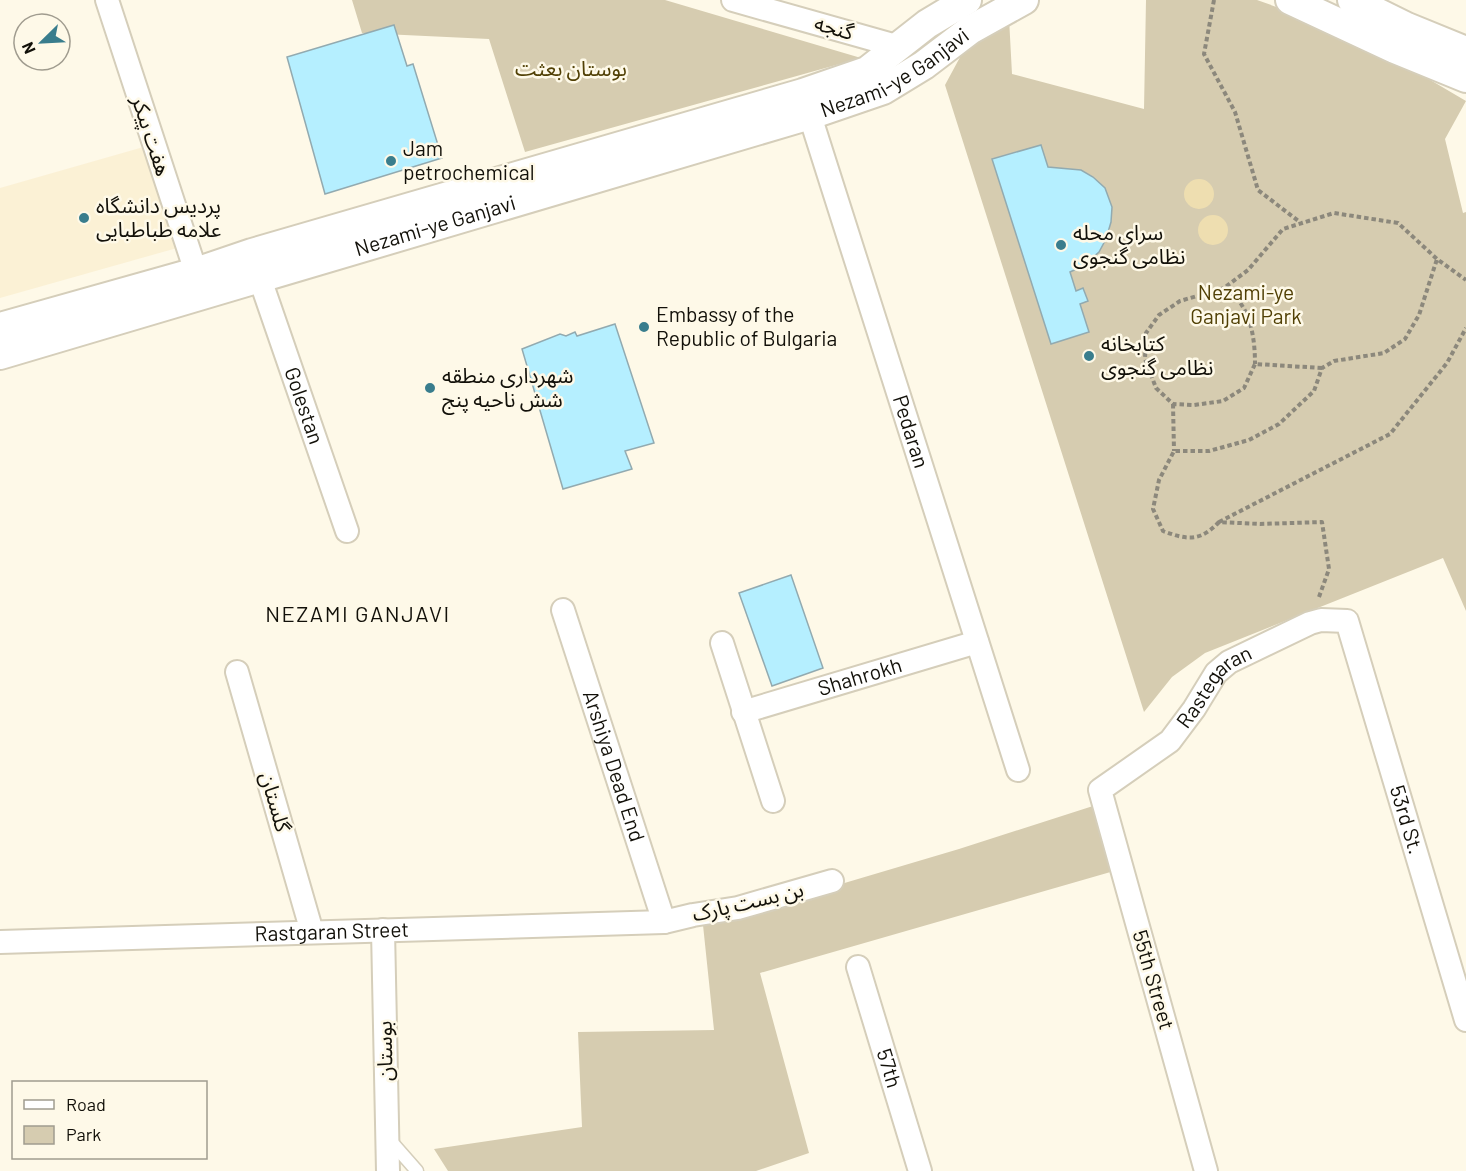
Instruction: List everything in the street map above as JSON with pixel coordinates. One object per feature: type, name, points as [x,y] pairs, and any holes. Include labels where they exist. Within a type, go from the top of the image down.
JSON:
[{"type":"street","name":"هفت پیکر","points":[[107,0],[200,283]]},
{"type":"street","name":"گنجه","points":[[733,0],[793,9],[900,47]]},
{"type":"street","name":"Nezami-ye Ganjavi","points":[[807,104],[867,71],[927,24],[967,0]]},
{"type":"street","name":"Nezami-ye Ganjavi","points":[[0,355],[200,283],[256,266],[807,104],[883,90],[924,65],[970,30],[1024,0]]},
{"type":"street","points":[[1290,0],[1385,21],[1466,51]]},
{"type":"street","points":[[1352,0],[1466,78]]},
{"type":"street","points":[[900,47],[924,65]]},
{"type":"street","name":"Pedaran","points":[[807,104],[1018,770]]},
{"type":"street","name":"Golestan","points":[[256,266],[347,531]]},
{"type":"street","name":"Nezami-ye Ganjavi","points":[[0,327],[200,283]]},
{"type":"street","name":"Arshiya Dead End","points":[[563,610],[664,922]]},
{"type":"street","name":"Rastegaran","points":[[1100,790],[1170,741],[1194,709],[1216,673],[1229,662],[1310,622],[1347,621]]},
{"type":"street","name":"53rd St.","points":[[1347,621],[1466,1020]]},
{"type":"street","name":"Shahrokh","points":[[743,712],[977,642]]},
{"type":"street","points":[[722,644],[773,801]]},
{"type":"street","name":"گلستان","points":[[237,672],[312,932]]},
{"type":"street","name":"55th Street","points":[[1100,790],[1206,1171]]},
{"type":"street","name":"بن بست پارک","points":[[664,922],[738,908],[832,881]]},
{"type":"street","name":"Rastgaran Street","points":[[0,942],[664,922]]},
{"type":"street","name":"بوستان","points":[[382,930],[388,1171]]},
{"type":"street","name":"57th","points":[[858,967],[920,1171]]},
{"type":"lane","points":[[387,1136],[417,1171]]},
{"type":"path","points":[[1214,0],[1203,54],[1235,112],[1258,189],[1301,223]]},
{"type":"path","points":[[1224,288],[1235,294],[1249,320],[1255,341],[1255,364],[1244,388],[1223,401],[1194,405],[1173,404],[1156,388],[1144,358],[1146,333],[1159,315],[1180,301],[1224,288],[1248,270],[1283,229],[1334,213],[1398,223],[1437,260],[1466,280]]},
{"type":"path","points":[[1255,364],[1322,368],[1334,361],[1384,353],[1406,339],[1419,315],[1437,260]]},
{"type":"path","points":[[1173,404],[1174,451],[1159,480],[1153,509],[1163,531],[1184,539],[1207,534],[1219,522],[1390,434],[1447,363],[1466,328]]},
{"type":"path","points":[[1174,451],[1209,452],[1250,440],[1279,424],[1314,391],[1322,368]]},
{"type":"path","points":[[1219,522],[1260,524],[1322,522],[1329,569],[1310,622]]},
{"type":"shaded area","name":"پردیس دانشگاه علامه طباطبایی","points":[[147,146],[177,248],[0,298],[0,188]]},
{"type":"shaded area","points":[[1199,179],[1210,183],[1214,194],[1210,205],[1199,209],[1188,205],[1184,194],[1188,183]]},
{"type":"shaded area","points":[[1213,215],[1224,219],[1228,230],[1224,241],[1213,245],[1202,241],[1198,230],[1202,219]]},
{"type":"green space","name":"بوستان بعثت","points":[[352,0],[665,0],[861,58],[525,152],[489,39],[362,33]]},
{"type":"green space","name":"Nezami-ye Ganjavi Park","points":[[1146,0],[1257,0],[1352,34],[1466,101],[1445,139],[1463,213],[1466,212],[1466,611],[1443,558],[1205,653],[1172,677],[1144,712],[945,85],[965,48],[1009,18],[1012,74],[1144,109]]},
{"type":"green space","points":[[1093,806],[1114,871],[760,973],[809,1153],[756,1171],[448,1171],[434,1149],[582,1127],[578,1032],[714,1030],[703,925],[959,849]]},
{"type":"building","points":[[394,25],[407,66],[413,64],[442,158],[325,194],[287,57]]},
{"type":"building","name":"سرای محله نظامی گنجوی","points":[[1041,145],[1048,167],[1081,170],[1093,177],[1105,188],[1112,207],[1111,222],[1099,252],[1083,266],[1070,272],[1076,291],[1083,288],[1088,301],[1080,304],[1089,332],[1051,344],[992,159]]},
{"type":"building","points":[[615,324],[654,443],[625,451],[632,469],[563,489],[522,349],[560,334],[566,336],[575,332],[577,336]]},
{"type":"building","points":[[791,575],[823,668],[772,686],[739,593]]},
{"type":"place","name":"Jam petrochemical","points":[[391,161]]},
{"type":"place","name":"پردیس دانشگاه علامه طباطبایی","points":[[84,218]]},
{"type":"place","name":"سرای محله نظامی گنجوی","points":[[1061,245]]},
{"type":"place","name":"Embassy of the Republic of Bulgaria","points":[[644,327]]},
{"type":"place","name":"كتابخانه نظامی گنجوی","points":[[1089,356]]},
{"type":"place","name":"شهرداری منطقه شش ناحیه پنج","points":[[430,388]]},
{"type":"district","name":"NEZAMI GANJAVI","points":[[358,614]]}]
